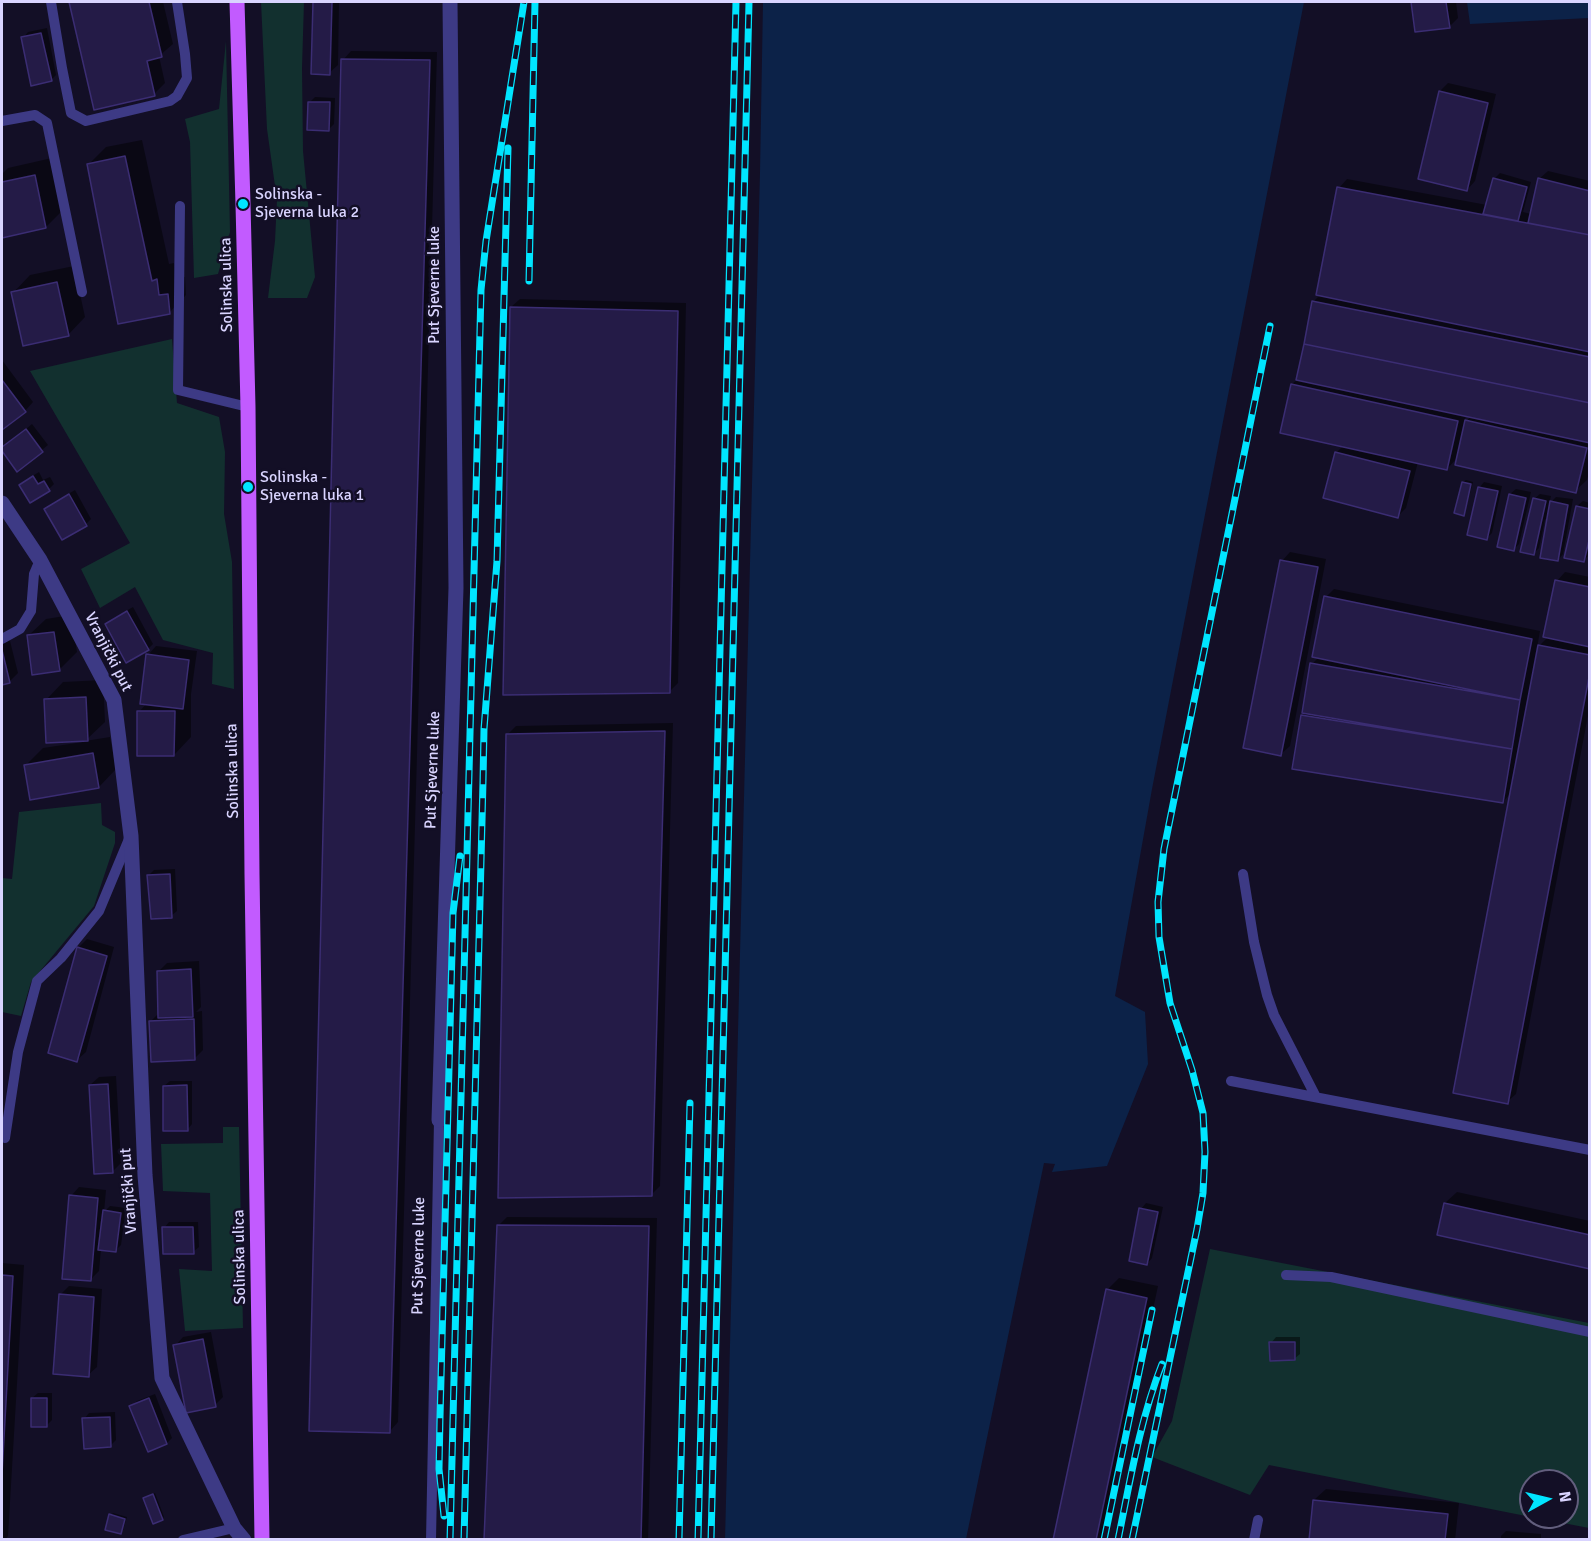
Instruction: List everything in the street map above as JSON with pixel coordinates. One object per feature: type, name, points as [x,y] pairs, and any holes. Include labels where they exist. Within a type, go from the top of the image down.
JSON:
[{"type":"main road","name":"Solinska ulica","points":[[237,2],[248,406],[262,1539]]},
{"type":"street","name":"Put Sjeverne luke","points":[[439,1120],[456,588],[450,2]]},
{"type":"street","name":"Vranjički put","points":[[2,503],[40,560],[114,700],[130,836],[145,1175],[162,1378],[238,1534]]},
{"type":"lane","points":[[51,2],[71,113],[86,121],[171,100],[177,96],[187,78],[177,2]]},
{"type":"lane","points":[[2,121],[35,115],[47,123],[82,292]]},
{"type":"lane","points":[[180,206],[178,390],[248,406]]},
{"type":"lane","points":[[2,639],[20,629],[31,611],[34,574],[40,560]]},
{"type":"lane","name":"Vranjički put","points":[[5,1138],[18,1052],[38,981],[61,958],[99,911],[130,836]]},
{"type":"lane","points":[[1243,874],[1254,942],[1267,995],[1274,1015],[1316,1097]]},
{"type":"lane","points":[[1231,1081],[1590,1150]]},
{"type":"lane","name":"Put Sjeverne luke","points":[[431,1539],[439,1120]]},
{"type":"lane","points":[[1286,1275],[1331,1277],[1590,1332]]},
{"type":"lane","points":[[1254,1539],[1258,1520]]},
{"type":"lane","name":"Vranjički put","points":[[183,1539],[238,1534]]},
{"type":"green space","points":[[261,2],[304,2],[303,151],[315,277],[307,298],[268,298],[277,200],[267,129]]},
{"type":"green space","points":[[226,41],[230,232],[218,274],[194,278],[190,142],[185,119],[219,109]]},
{"type":"green space","points":[[172,339],[177,403],[219,417],[225,452],[224,514],[232,562],[234,689],[212,684],[213,653],[163,640],[135,587],[100,608],[81,569],[130,543],[30,371]]},
{"type":"green space","points":[[101,803],[102,825],[115,832],[115,843],[94,906],[31,982],[21,1016],[2,1012],[2,878],[12,879],[19,812]]},
{"type":"green space","points":[[223,1127],[239,1127],[243,1328],[185,1331],[179,1269],[212,1271],[210,1193],[163,1191],[161,1144],[223,1143]]},
{"type":"green space","points":[[1210,1249],[1589,1323],[1589,1528],[1579,1526],[1579,1469],[1519,1469],[1519,1515],[1269,1465],[1250,1495],[1152,1457],[1172,1421]]},
{"type":"water","points":[[763,2],[1304,2],[1152,789],[1115,996],[1145,1012],[1148,1064],[1107,1166],[1052,1172],[1055,1164],[1044,1163],[966,1539],[725,1539]]},
{"type":"water","points":[[1467,2],[1589,2],[1589,18],[1470,24]]},
{"type":"building","points":[[69,2],[149,2],[162,57],[147,61],[155,96],[94,110]]},
{"type":"building","points":[[313,2],[332,2],[330,75],[311,74]]},
{"type":"building","points":[[1411,2],[1446,2],[1450,28],[1415,32]]},
{"type":"building","points":[[41,33],[52,81],[31,86],[21,37]]},
{"type":"building","points":[[341,59],[430,60],[390,1433],[309,1431]]},
{"type":"building","points":[[1439,91],[1488,103],[1467,191],[1418,179]]},
{"type":"building","points":[[308,102],[330,102],[329,131],[307,130]]},
{"type":"building","points":[[125,156],[152,281],[157,279],[159,295],[168,294],[170,314],[118,324],[87,164]]},
{"type":"building","points":[[35,175],[46,228],[2,238],[2,182]]},
{"type":"building","points":[[1493,178],[1527,187],[1518,221],[1483,214]]},
{"type":"building","points":[[1538,178],[1590,191],[1590,235],[1528,223]]},
{"type":"building","points":[[1337,187],[1590,235],[1590,352],[1316,295]]},
{"type":"building","points":[[57,282],[69,336],[23,346],[11,292]]},
{"type":"building","points":[[1312,301],[1590,357],[1590,403],[1304,344]]},
{"type":"building","points":[[510,307],[678,311],[670,693],[503,695]]},
{"type":"building","points":[[1304,344],[1590,403],[1590,443],[1296,380]]},
{"type":"building","points":[[2,380],[26,412],[2,430]]},
{"type":"building","points":[[1291,384],[1458,421],[1447,470],[1280,433]]},
{"type":"building","points":[[1465,420],[1587,448],[1576,493],[1455,465]]},
{"type":"building","points":[[26,429],[43,452],[17,472],[2,451],[2,447]]},
{"type":"building","points":[[1335,452],[1410,471],[1398,518],[1323,498]]},
{"type":"building","points":[[33,476],[38,484],[44,481],[50,491],[30,503],[19,485]]},
{"type":"building","points":[[1462,482],[1471,484],[1464,516],[1454,513]]},
{"type":"building","points":[[1478,487],[1498,491],[1487,540],[1467,535]]},
{"type":"building","points":[[69,494],[87,526],[62,540],[44,509]]},
{"type":"building","points":[[1509,494],[1526,498],[1514,551],[1497,547]]},
{"type":"building","points":[[1533,498],[1546,501],[1534,555],[1520,552]]},
{"type":"building","points":[[1550,501],[1568,505],[1558,561],[1540,558]]},
{"type":"building","points":[[1576,506],[1590,509],[1590,536],[1584,562],[1564,558]]},
{"type":"building","points":[[1280,560],[1318,567],[1281,756],[1243,748]]},
{"type":"building","points":[[1555,580],[1590,587],[1590,647],[1543,637]]},
{"type":"building","points":[[1324,596],[1532,639],[1520,700],[1312,657]]},
{"type":"building","points":[[127,611],[149,650],[126,663],[105,624]]},
{"type":"building","points":[[54,632],[60,671],[32,675],[27,635]]},
{"type":"building","points":[[1538,645],[1590,655],[1590,672],[1508,1104],[1453,1093]]},
{"type":"building","points":[[2,650],[10,683],[2,685]]},
{"type":"building","points":[[146,654],[189,660],[183,709],[140,704]]},
{"type":"building","points":[[1310,663],[1520,700],[1512,749],[1302,713]]},
{"type":"building","points":[[86,697],[88,741],[46,743],[44,699]]},
{"type":"building","points":[[137,711],[175,711],[174,756],[137,756]]},
{"type":"building","points":[[1301,715],[1512,749],[1503,803],[1292,769]]},
{"type":"building","points":[[665,731],[652,1196],[498,1198],[506,734]]},
{"type":"building","points":[[93,753],[99,788],[30,800],[24,765]]},
{"type":"building","points":[[170,874],[172,918],[151,919],[147,875]]},
{"type":"building","points":[[77,947],[107,956],[77,1062],[48,1053]]},
{"type":"building","points":[[191,969],[193,1017],[158,1018],[157,971]]},
{"type":"building","points":[[194,1019],[195,1060],[151,1062],[149,1021]]},
{"type":"building","points":[[108,1084],[113,1173],[94,1174],[89,1085]]},
{"type":"building","points":[[187,1085],[188,1131],[163,1131],[163,1086]]},
{"type":"building","points":[[69,1195],[98,1198],[91,1281],[62,1279]]},
{"type":"building","points":[[1444,1203],[1590,1235],[1590,1269],[1437,1235]]},
{"type":"building","points":[[1139,1208],[1158,1212],[1147,1265],[1129,1261]]},
{"type":"building","points":[[103,1210],[121,1213],[116,1252],[98,1250]]},
{"type":"building","points":[[497,1225],[649,1226],[641,1540],[484,1540]]},
{"type":"building","points":[[162,1227],[193,1227],[194,1254],[163,1254]]},
{"type":"building","points":[[2,1275],[13,1276],[2,1474]]},
{"type":"building","points":[[1106,1289],[1147,1298],[1096,1540],[1053,1540]]},
{"type":"building","points":[[59,1294],[94,1297],[89,1377],[53,1374]]},
{"type":"building","points":[[203,1339],[216,1407],[186,1413],[173,1345]]},
{"type":"building","points":[[1269,1342],[1295,1342],[1295,1360],[1270,1361]]},
{"type":"building","points":[[31,1398],[47,1398],[47,1427],[31,1427]]},
{"type":"building","points":[[149,1398],[167,1444],[148,1452],[129,1406]]},
{"type":"building","points":[[110,1417],[111,1447],[84,1449],[82,1418]]},
{"type":"building","points":[[153,1494],[163,1520],[153,1524],[143,1498]]},
{"type":"building","points":[[1313,1500],[1448,1514],[1445,1540],[1309,1540]]},
{"type":"building","points":[[109,1514],[125,1519],[121,1534],[105,1530]]},
{"type":"railway","points":[[450,1540],[481,290],[486,241],[524,2]]},
{"type":"railway","points":[[529,281],[535,2]]},
{"type":"railway","points":[[698,1540],[736,2]]},
{"type":"railway","points":[[711,1540],[749,2]]},
{"type":"railway","points":[[464,1540],[484,729],[497,561],[508,148]]},
{"type":"railway","points":[[1132,1540],[1197,1229],[1203,1193],[1205,1152],[1203,1113],[1192,1070],[1170,1003],[1159,937],[1158,902],[1164,849],[1270,326]]},
{"type":"railway","points":[[444,1516],[439,1469],[440,1417],[453,913],[460,856]]},
{"type":"railway","points":[[679,1540],[690,1103]]},
{"type":"railway","points":[[1104,1540],[1152,1310]]},
{"type":"railway","points":[[1118,1540],[1131,1473],[1154,1385],[1162,1364]]},
{"type":"place","name":"Solinska - Sjeverna luka 2","points":[[243,204]]},
{"type":"place","name":"Solinska - Sjeverna luka 1","points":[[248,487]]}]
